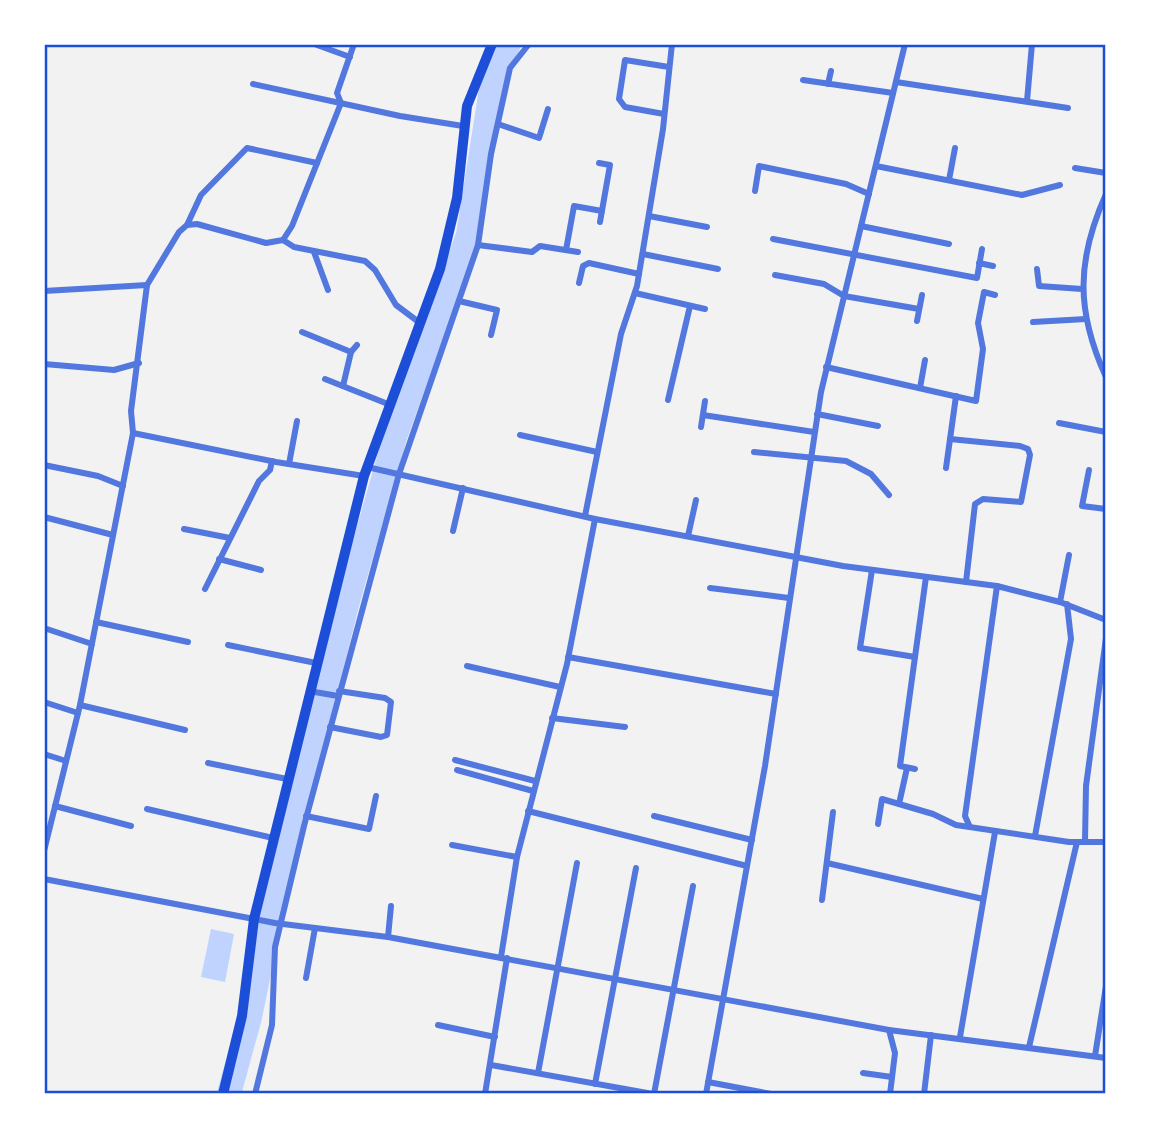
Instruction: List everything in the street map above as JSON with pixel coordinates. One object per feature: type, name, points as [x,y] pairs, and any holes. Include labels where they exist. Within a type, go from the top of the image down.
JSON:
[{"type":"main road","points":[[223,1094],[242,1016],[273,838],[312,691],[316,663],[388,404],[420,323],[452,225],[463,126],[474,83],[492,44]]},
{"type":"street","points":[[283,240],[292,226],[341,103],[337,93],[354,44]]},
{"type":"street","points":[[255,1094],[272,1025],[277,924],[337,694],[396,473],[478,245],[510,68],[529,44]]},
{"type":"street","points":[[585,516],[621,334],[635,293],[643,254],[672,44]]},
{"type":"street","points":[[706,1094],[776,694],[817,414],[905,44]]},
{"type":"street","points":[[1027,101],[1032,44]]},
{"type":"street","points":[[317,45],[349,57]]},
{"type":"street","points":[[664,114],[631,109],[621,104],[619,99],[625,60],[669,67]]},
{"type":"street","points":[[828,84],[831,71]]},
{"type":"street","points":[[803,80],[893,93]]},
{"type":"street","points":[[896,82],[1068,108]]},
{"type":"street","points":[[253,84],[463,126]]},
{"type":"street","points":[[498,124],[539,138],[548,109]]},
{"type":"street","points":[[44,850],[80,705],[133,433],[131,411],[147,285],[179,232],[187,225],[201,195],[247,148],[317,163]]},
{"type":"street","points":[[948,180],[956,148]]},
{"type":"street","points":[[599,163],[610,165],[600,222]]},
{"type":"street","points":[[755,191],[760,166],[846,184],[869,194]]},
{"type":"street","points":[[876,166],[1021,195],[1060,185]]},
{"type":"street","points":[[1075,167],[1106,173]]},
{"type":"street","points":[[1106,194],[1084,265],[1082,289],[1086,319],[1106,377]]},
{"type":"street","points":[[566,250],[574,206],[602,211]]},
{"type":"street","points":[[649,216],[707,227]]},
{"type":"street","points":[[187,225],[197,224],[266,243],[283,240],[294,247],[365,261],[375,270],[396,305],[420,323]]},
{"type":"street","points":[[861,226],[950,244]]},
{"type":"street","points":[[773,239],[977,278],[982,249]]},
{"type":"street","points":[[478,245],[532,252],[540,246],[578,252]]},
{"type":"street","points":[[314,252],[328,290]]},
{"type":"street","points":[[643,254],[718,268]]},
{"type":"street","points":[[579,283],[583,266],[589,263],[639,274]]},
{"type":"street","points":[[979,263],[993,266]]},
{"type":"street","points":[[1037,269],[1039,286],[1082,289]]},
{"type":"street","points":[[775,275],[824,284],[844,296],[919,309]]},
{"type":"street","points":[[44,291],[147,285]]},
{"type":"street","points":[[827,367],[976,401],[983,349],[978,323],[984,292],[995,295]]},
{"type":"street","points":[[635,293],[705,309]]},
{"type":"street","points":[[917,321],[922,295]]},
{"type":"street","points":[[459,300],[497,310],[491,335]]},
{"type":"street","points":[[668,400],[690,306]]},
{"type":"street","points":[[1033,322],[1086,319]]},
{"type":"street","points":[[302,331],[351,352]]},
{"type":"street","points":[[343,386],[351,352],[357,345]]},
{"type":"street","points":[[920,388],[925,360]]},
{"type":"street","points":[[44,364],[114,370],[139,363]]},
{"type":"street","points":[[325,379],[388,404]]},
{"type":"street","points":[[946,468],[956,396]]},
{"type":"street","points":[[701,428],[705,401]]},
{"type":"street","points":[[817,414],[878,426]]},
{"type":"street","points":[[703,415],[814,432]]},
{"type":"street","points":[[289,464],[298,421]]},
{"type":"street","points":[[1059,423],[1106,432]]},
{"type":"street","points":[[133,433],[289,464],[396,473],[594,519],[795,557],[997,586],[1063,603],[1106,620]]},
{"type":"street","points":[[520,435],[597,452]]},
{"type":"street","points":[[950,439],[1020,446],[1028,449],[1030,456],[1021,502],[983,499],[975,503],[966,582]]},
{"type":"street","points":[[754,452],[829,457],[871,474],[889,495]]},
{"type":"street","points":[[205,589],[259,481],[270,470],[272,461]]},
{"type":"street","points":[[44,465],[98,475],[123,486]]},
{"type":"street","points":[[1090,470],[1082,506],[1106,509]]},
{"type":"street","points":[[453,531],[463,488]]},
{"type":"street","points":[[688,536],[696,500]]},
{"type":"street","points":[[44,517],[113,535]]},
{"type":"street","points":[[485,1094],[495,1037],[517,857],[568,657],[594,519]]},
{"type":"street","points":[[184,529],[230,538]]},
{"type":"street","points":[[1035,836],[1071,639],[1063,603],[1069,555]]},
{"type":"street","points":[[219,559],[261,570]]},
{"type":"street","points":[[872,570],[860,648],[915,657]]},
{"type":"street","points":[[915,769],[900,766],[926,577]]},
{"type":"street","points":[[969,825],[965,816],[997,586]]},
{"type":"street","points":[[710,588],[789,598]]},
{"type":"street","points":[[96,622],[188,642]]},
{"type":"street","points":[[44,628],[92,644]]},
{"type":"street","points":[[1029,1046],[1081,841],[1106,638]]},
{"type":"street","points":[[228,645],[316,663]]},
{"type":"street","points":[[568,657],[776,694]]},
{"type":"street","points":[[467,666],[560,687]]},
{"type":"street","points":[[312,691],[385,698],[391,702],[390,728],[387,735],[381,737],[330,727]]},
{"type":"street","points":[[44,702],[78,713]]},
{"type":"street","points":[[80,705],[185,730]]},
{"type":"street","points":[[552,718],[625,727]]},
{"type":"street","points":[[44,754],[66,761]]},
{"type":"street","points":[[455,760],[535,782]]},
{"type":"street","points":[[208,763],[287,779]]},
{"type":"street","points":[[899,804],[907,768]]},
{"type":"street","points":[[457,770],[533,791]]},
{"type":"street","points":[[306,816],[369,829],[376,796]]},
{"type":"street","points":[[878,824],[882,799],[956,825],[969,825],[995,832],[1106,842]]},
{"type":"street","points":[[55,806],[131,826]]},
{"type":"street","points":[[147,809],[273,838]]},
{"type":"street","points":[[528,811],[747,866]]},
{"type":"street","points":[[44,812],[53,814]]},
{"type":"street","points":[[822,900],[833,812]]},
{"type":"street","points":[[654,817],[752,840]]},
{"type":"street","points":[[960,1037],[995,832]]},
{"type":"street","points":[[452,845],[517,857]]},
{"type":"street","points":[[538,1073],[577,863]]},
{"type":"street","points":[[827,863],[983,899]]},
{"type":"street","points":[[595,1084],[636,868]]},
{"type":"street","points":[[44,879],[277,924],[388,937],[558,967],[889,1030],[960,1037],[1106,1058]]},
{"type":"street","points":[[491,1065],[654,1094],[693,886]]},
{"type":"street","points":[[388,937],[391,906]]},
{"type":"street","points":[[306,978],[314,928]]},
{"type":"street","points":[[1095,1056],[1106,986]]},
{"type":"street","points":[[438,1025],[495,1037]]},
{"type":"street","points":[[889,1030],[894,1041],[890,1094]]},
{"type":"street","points":[[924,1094],[931,1035]]},
{"type":"street","points":[[863,1073],[892,1077]]},
{"type":"street","points":[[708,1082],[771,1094]]},
{"type":"water","points":[[211,929],[234,934],[225,982],[201,977]]},
{"type":"waterway","points":[[229,1094],[250,1017],[282,862],[348,601],[395,437],[468,235],[493,77],[509,44]]}]
